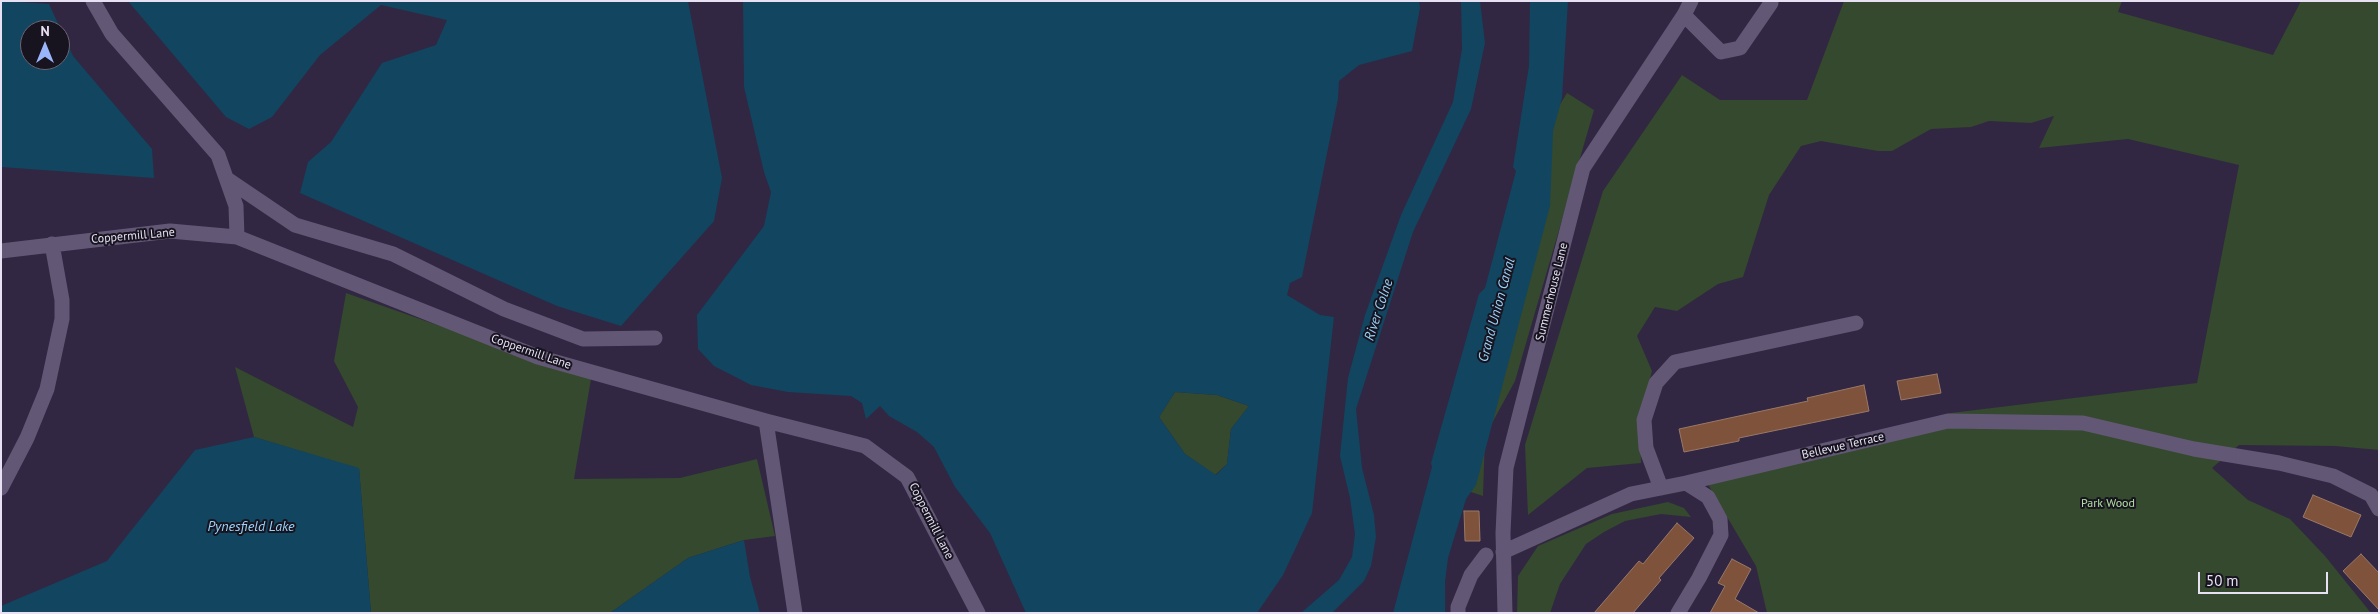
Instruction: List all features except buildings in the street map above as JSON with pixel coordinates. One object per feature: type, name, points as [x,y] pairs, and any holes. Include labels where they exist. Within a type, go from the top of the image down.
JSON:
[{"type":"street","points":[[93,1],[112,34],[218,155],[236,206],[237,237]]},
{"type":"street","name":"Summerhouse Lane","points":[[1505,613],[1506,468],[1583,168],[1684,15],[1691,1]]},
{"type":"street","points":[[1684,15],[1721,52],[1740,48],[1771,3]]},
{"type":"street","points":[[227,179],[295,225],[393,254],[504,310],[583,339],[655,338]]},
{"type":"street","name":"Coppermill Lane","points":[[1,251],[170,232],[237,237],[538,357],[766,421],[865,446],[908,476],[978,613]]},
{"type":"street","points":[[1,488],[26,438],[47,389],[62,319],[62,300],[52,244]]},
{"type":"street","points":[[1661,488],[1646,448],[1644,420],[1656,382],[1675,362],[1856,323]]},
{"type":"street","name":"Bellevue Terrace","points":[[1504,552],[1631,494],[1686,483],[1948,420],[2083,424],[2194,449],[2279,463],[2333,476],[2371,495],[2379,509]]},
{"type":"street","points":[[766,421],[796,613]]},
{"type":"street","points":[[1678,613],[1699,578],[1721,534],[1720,519],[1708,496],[1686,483]]},
{"type":"street","points":[[1458,613],[1458,607],[1471,575],[1486,555]]},
{"type":"green space","name":"Park Wood","points":[[1844,1],[2122,1],[2118,12],[2273,55],[2301,1],[2379,1],[2379,450],[2335,446],[2239,445],[2212,468],[2248,500],[2290,519],[2325,556],[2371,613],[1767,613],[1756,566],[1703,476],[1951,413],[2197,383],[2239,165],[2128,139],[2039,148],[2054,116],[2031,123],[1989,121],[1971,127],[1931,129],[1892,151],[1878,151],[1821,141],[1801,146],[1769,195],[1743,277],[1718,284],[1677,311],[1655,307],[1637,336],[1652,371],[1640,418],[1641,463],[1587,468],[1528,515],[1525,445],[1603,191],[1682,75],[1720,100],[1807,100]]},
{"type":"green space","points":[[1567,93],[1594,110],[1515,381],[1485,436],[1483,496],[1471,492],[1464,420],[1540,137]]},
{"type":"green space","points":[[346,293],[591,379],[574,479],[680,478],[757,459],[775,536],[744,540],[688,558],[610,613],[371,613],[359,469],[254,437],[235,367],[353,427],[358,407],[334,361]]},
{"type":"green space","points":[[1175,392],[1217,395],[1249,406],[1231,429],[1227,464],[1215,475],[1185,454],[1159,417]]},
{"type":"green space","points":[[1668,502],[1684,508],[1691,517],[1661,514],[1625,521],[1604,532],[1586,544],[1560,584],[1550,613],[1517,613],[1518,576],[1538,546],[1612,514]]},
{"type":"water","points":[[1,1],[49,4],[56,20],[20,20],[20,70],[70,70],[70,50],[73,56],[152,149],[154,178],[1,167]]},
{"type":"water","points":[[128,1],[688,1],[722,178],[714,221],[621,326],[557,306],[300,193],[308,162],[331,142],[382,63],[436,45],[447,20],[381,5],[320,55],[272,117],[249,129],[226,117]]},
{"type":"water","points":[[743,1],[1419,1],[1420,8],[1412,51],[1359,65],[1339,81],[1338,99],[1302,277],[1290,283],[1287,295],[1320,315],[1334,317],[1312,513],[1283,575],[1257,613],[1026,613],[990,533],[955,487],[934,447],[917,432],[889,416],[880,406],[866,419],[862,403],[851,396],[788,392],[751,385],[714,366],[698,349],[697,315],[764,226],[771,192],[764,172],[744,87]],"holes":[[[1175,392],[1217,395],[1249,406],[1231,429],[1227,464],[1216,475],[1185,454],[1159,417]]]},
{"type":"water","name":"River Colne","points":[[1461,1],[1480,1],[1485,43],[1471,109],[1413,232],[1356,409],[1362,468],[1374,515],[1376,537],[1371,566],[1364,581],[1332,613],[1301,613],[1339,580],[1352,557],[1355,534],[1350,498],[1340,456],[1348,378],[1365,315],[1401,215],[1453,102],[1462,49]]},
{"type":"water","name":"Grand Union Canal","points":[[1530,1],[1568,1],[1562,98],[1553,131],[1550,206],[1476,485],[1466,499],[1448,558],[1445,582],[1445,613],[1393,613],[1432,467],[1431,463],[1479,294],[1485,288],[1516,171],[1513,167],[1529,66]]},
{"type":"water","name":"Pynesfield Lake","points":[[254,437],[359,468],[371,613],[1,613],[1,606],[107,561],[195,450]]},
{"type":"water","points":[[744,540],[750,577],[760,613],[610,613],[688,558]]}]
